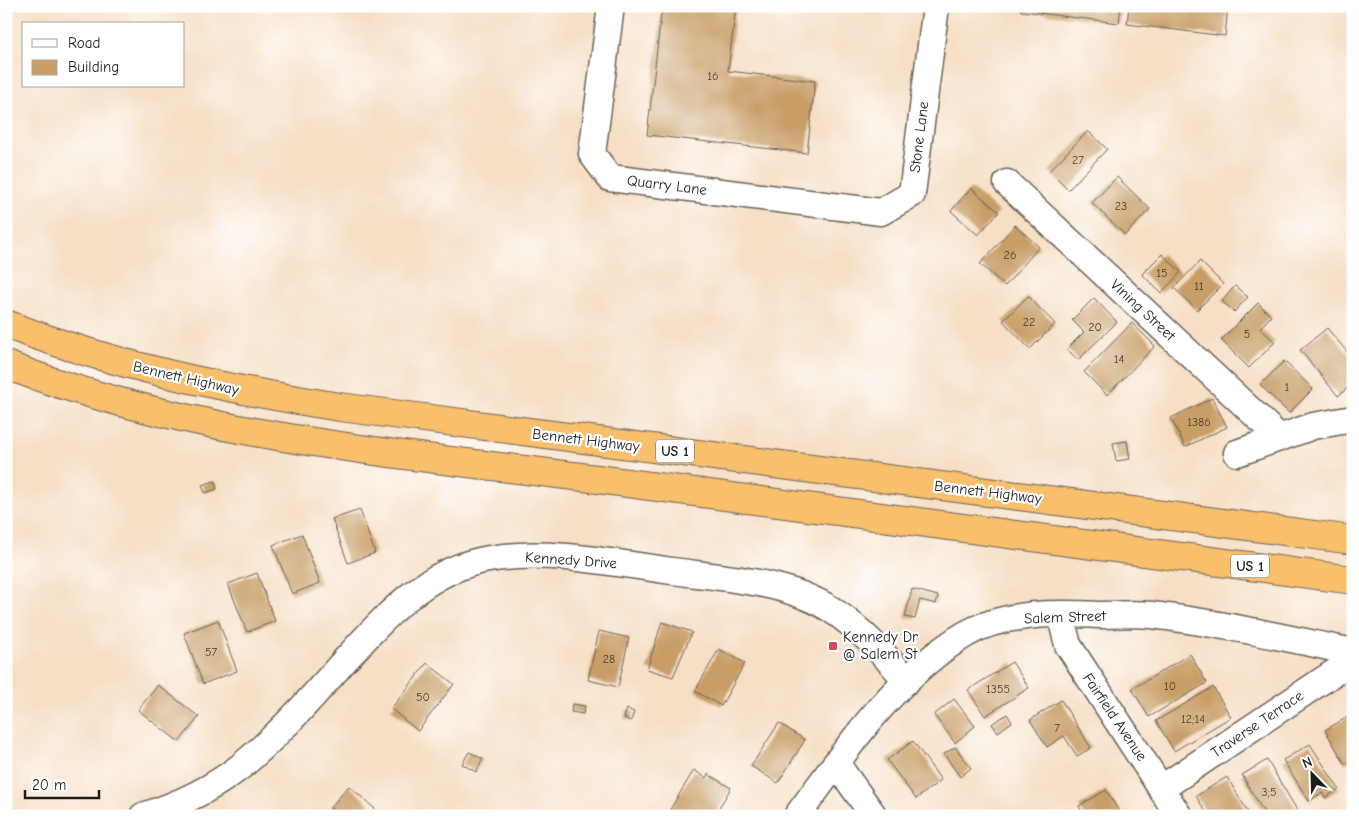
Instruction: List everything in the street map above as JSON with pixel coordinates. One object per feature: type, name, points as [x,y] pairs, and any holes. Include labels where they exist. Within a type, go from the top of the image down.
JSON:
[{"type":"highway","name":"Bennett Highway","points":[[6,324],[79,350],[138,368],[234,389],[331,406],[1353,540]]},
{"type":"highway","name":"US 1","points":[[6,365],[154,411],[316,442],[1353,580]]},
{"type":"street","name":"Quarry Lane","points":[[610,6],[592,154],[610,178],[842,207]]},
{"type":"street","name":"Stone Lane","points":[[842,207],[881,212],[912,194],[936,6]]},
{"type":"street","name":"Vining Street","points":[[1007,183],[1279,437]]},
{"type":"street","points":[[1237,453],[1313,426],[1353,419]]},
{"type":"street","name":"Kennedy Drive","points":[[143,816],[169,808],[195,796],[224,779],[251,758],[280,731],[388,613],[412,592],[449,572],[489,559],[540,556],[573,558],[706,575],[784,590],[817,602],[844,619],[859,630],[907,680]]},
{"type":"street","name":"Salem Street","points":[[797,816],[854,740],[907,680],[948,647],[975,630],[998,622],[1060,614],[1150,615],[1282,637],[1353,652]]},
{"type":"street","name":"Fairfield Avenue","points":[[1060,614],[1068,645],[1179,816]]},
{"type":"street","name":"Traverse Terrace","points":[[1162,788],[1353,660]]},
{"type":"street","points":[[836,763],[874,816]]},
{"type":"building","points":[[662,6],[736,6],[728,71],[815,81],[807,153],[647,135]]},
{"type":"building","points":[[1022,6],[1121,6],[1119,23],[1021,11]]},
{"type":"building","points":[[1129,6],[1228,6],[1225,36],[1127,24]]},
{"type":"building","points":[[1088,131],[1107,149],[1068,190],[1049,171]]},
{"type":"building","points":[[1117,177],[1150,209],[1125,235],[1092,203]]},
{"type":"building","points":[[971,188],[999,212],[978,235],[951,211]]},
{"type":"building","points":[[1015,225],[1039,247],[1005,286],[980,264]]},
{"type":"building","points":[[1162,254],[1181,272],[1161,293],[1142,274]]},
{"type":"building","points":[[1200,261],[1223,284],[1197,310],[1174,288]]},
{"type":"building","points":[[1235,286],[1248,297],[1234,312],[1222,301]]},
{"type":"building","points":[[1028,296],[1055,324],[1030,349],[1003,321]]},
{"type":"building","points":[[1094,298],[1117,322],[1078,360],[1067,349],[1084,332],[1072,320]]},
{"type":"building","points":[[1258,303],[1271,316],[1260,328],[1275,342],[1249,368],[1221,340]]},
{"type":"building","points":[[1132,323],[1155,346],[1107,395],[1084,372]]},
{"type":"building","points":[[1327,328],[1353,359],[1353,384],[1338,396],[1300,350]]},
{"type":"building","points":[[1284,361],[1313,389],[1289,413],[1260,385]]},
{"type":"building","points":[[1212,398],[1227,427],[1185,447],[1171,418]]},
{"type":"building","points":[[1127,441],[1130,459],[1116,461],[1113,443]]},
{"type":"building","points":[[215,481],[217,489],[205,493],[202,485]]},
{"type":"building","points":[[360,510],[375,553],[348,563],[332,519]]},
{"type":"building","points":[[302,534],[320,583],[292,594],[273,545]]},
{"type":"building","points":[[257,573],[275,621],[247,632],[228,584]]},
{"type":"building","points":[[912,589],[938,596],[936,604],[920,600],[915,619],[905,617]]},
{"type":"building","points":[[218,620],[237,671],[203,684],[184,633]]},
{"type":"building","points":[[662,622],[692,632],[673,677],[647,669]]},
{"type":"building","points":[[599,631],[629,638],[618,687],[588,680]]},
{"type":"building","points":[[719,649],[745,663],[721,706],[695,691]]},
{"type":"building","points":[[1190,654],[1207,683],[1149,717],[1132,689]]},
{"type":"building","points":[[1012,662],[1029,688],[985,716],[968,690]]},
{"type":"building","points":[[427,663],[454,684],[418,731],[391,709]]},
{"type":"building","points":[[158,685],[199,717],[179,742],[138,710]]},
{"type":"building","points":[[1213,687],[1231,717],[1174,751],[1156,721]]},
{"type":"building","points":[[954,699],[975,726],[955,743],[934,715]]},
{"type":"building","points":[[1061,700],[1091,748],[1077,756],[1064,736],[1047,747],[1030,720]]},
{"type":"building","points":[[572,704],[585,706],[583,714],[571,712]]},
{"type":"building","points":[[627,709],[634,712],[631,721],[624,718]]},
{"type":"building","points":[[1007,714],[1012,722],[998,732],[992,724]]},
{"type":"building","points":[[1353,714],[1353,760],[1345,764],[1325,730]]},
{"type":"building","points":[[779,723],[805,740],[778,783],[751,766]]},
{"type":"building","points":[[913,741],[941,780],[916,799],[887,760]]},
{"type":"building","points":[[1310,744],[1339,789],[1325,798],[1322,793],[1309,801],[1283,760]]},
{"type":"building","points":[[955,747],[971,768],[960,777],[944,754]]},
{"type":"building","points":[[469,752],[483,759],[476,772],[462,764]]},
{"type":"building","points":[[1267,760],[1297,810],[1286,816],[1266,816],[1242,775]]},
{"type":"building","points":[[694,770],[706,778],[708,774],[731,788],[714,816],[673,816],[668,813]]},
{"type":"building","points":[[1227,777],[1248,812],[1241,816],[1208,816],[1196,796]]},
{"type":"building","points":[[349,786],[383,816],[339,816],[330,808]]},
{"type":"building","points":[[1106,790],[1122,816],[1084,816],[1079,806]]},
{"type":"place","name":"Kennedy Dr @ Salem St","points":[[833,646]]}]
